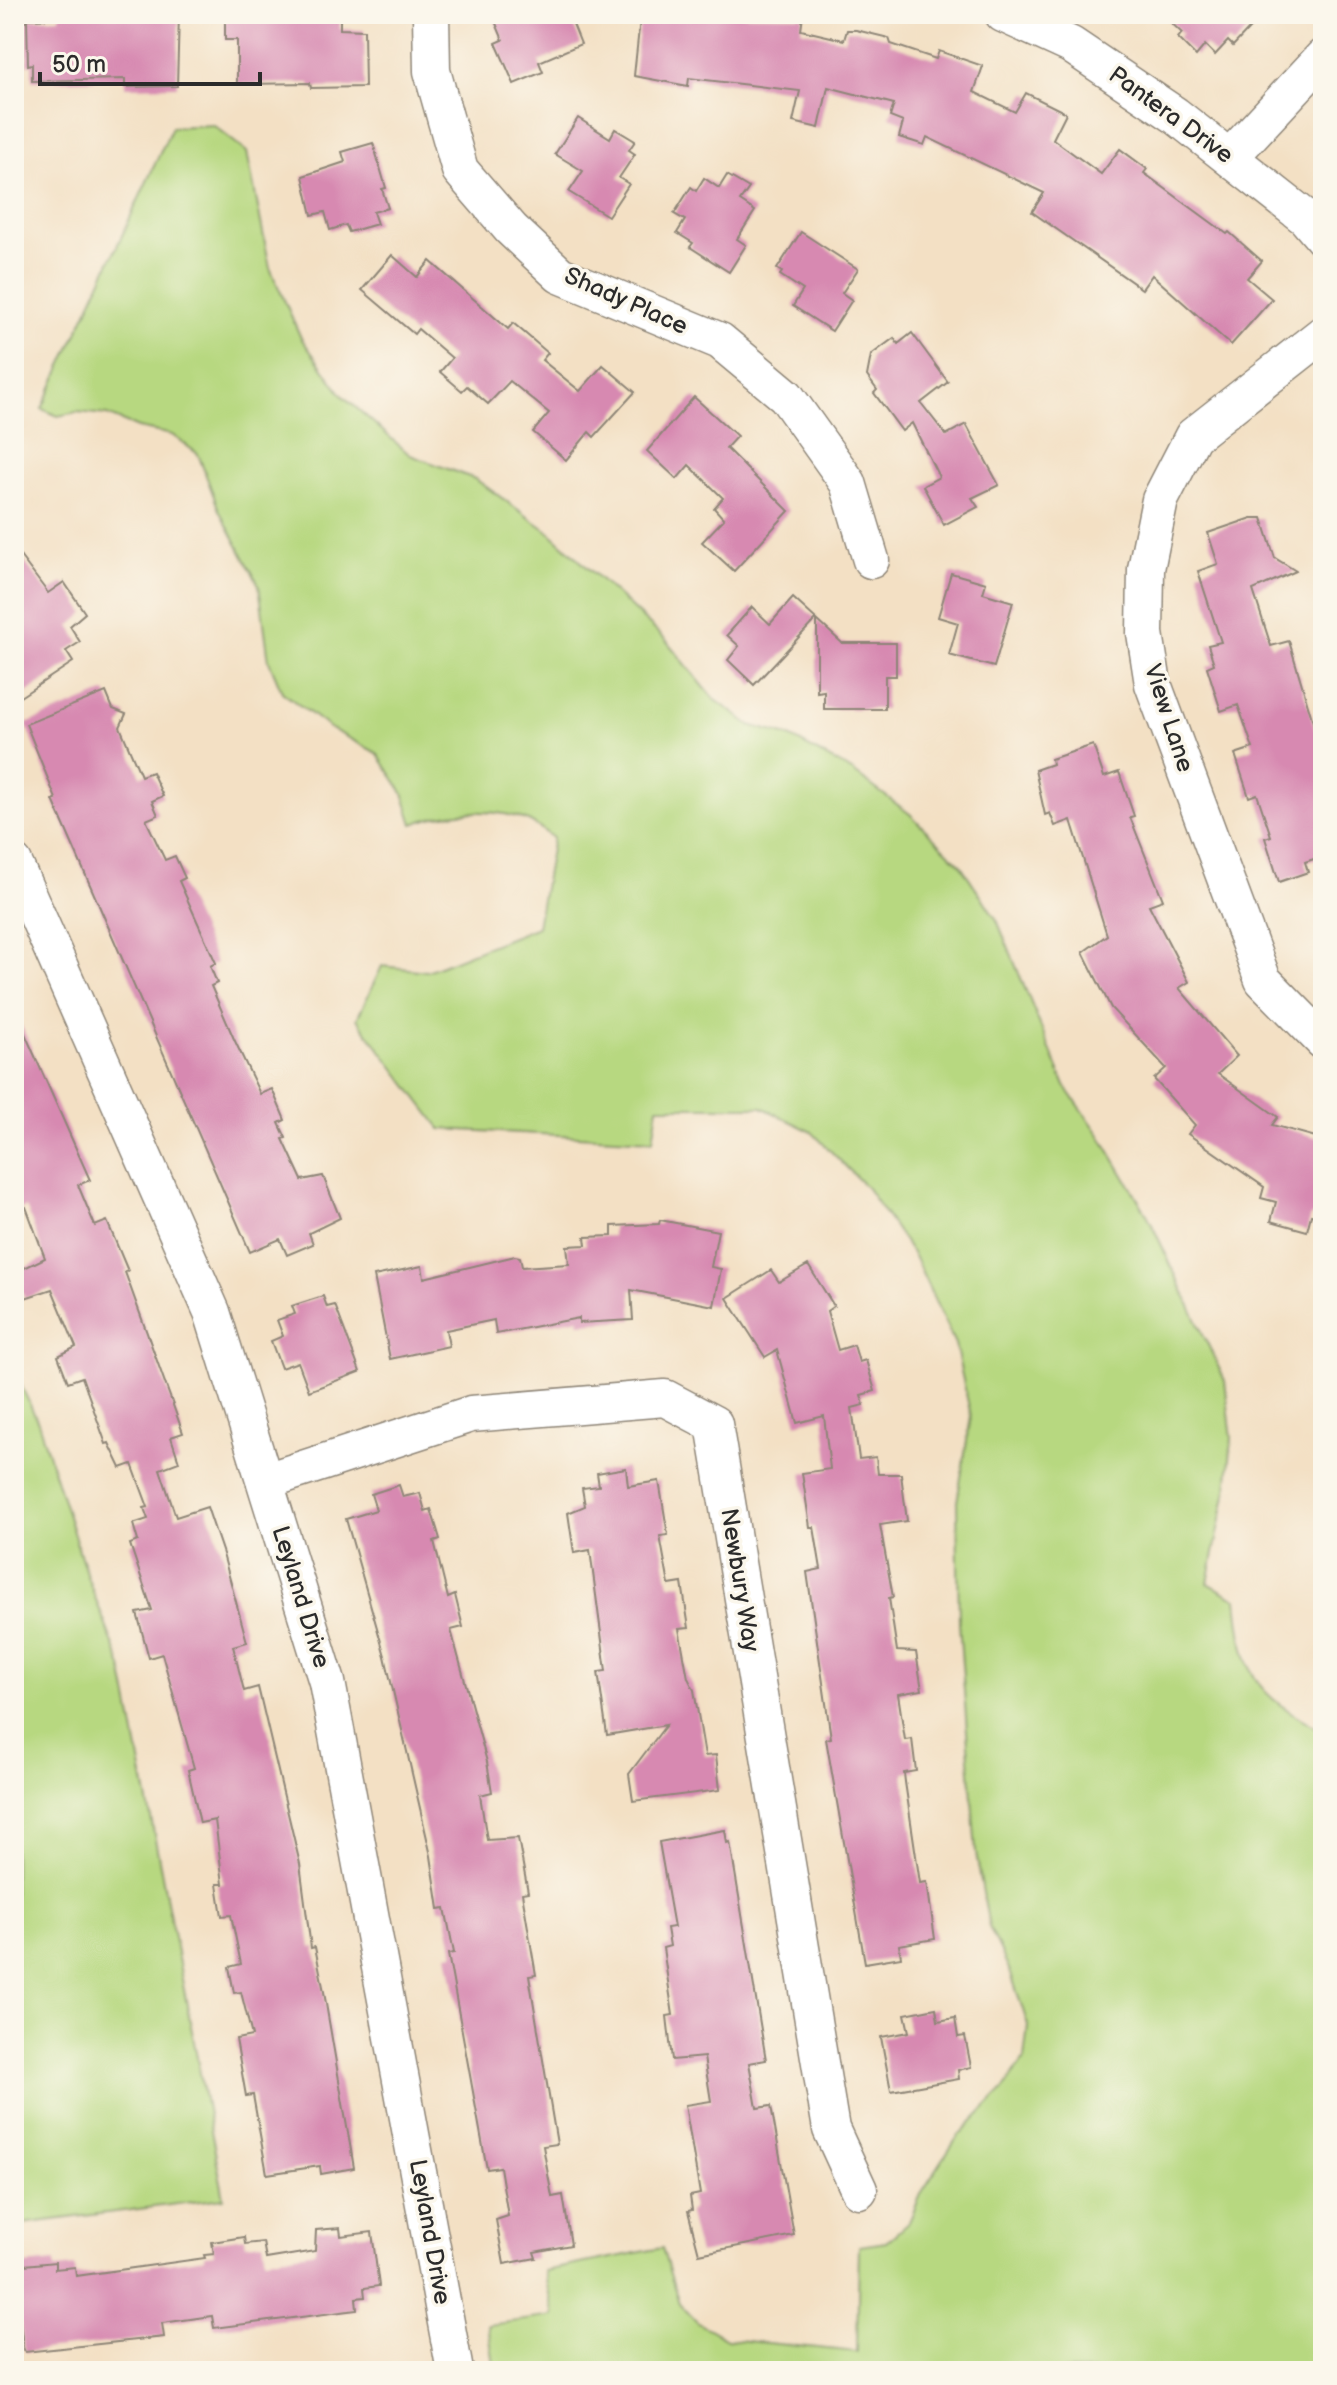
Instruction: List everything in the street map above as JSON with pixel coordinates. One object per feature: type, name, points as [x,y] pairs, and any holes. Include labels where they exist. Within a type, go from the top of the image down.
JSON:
[{"type":"street","name":"Shady Place","points":[[431,14],[432,71],[460,170],[511,229],[560,275],[720,341],[786,396],[848,483],[871,560]]},
{"type":"street","name":"Pantera Drive","points":[[1003,14],[1071,45],[1175,115],[1306,218],[1323,238]]},
{"type":"street","points":[[1230,157],[1323,57]]},
{"type":"street","name":"View Lane","points":[[1323,334],[1193,436],[1160,500],[1146,569],[1145,633],[1153,684],[1263,980],[1323,1041]]},
{"type":"street","name":"Leyland Drive","points":[[14,863],[212,1312],[327,1682],[447,2370]]},
{"type":"street","name":"Newbury Way","points":[[266,1481],[471,1414],[665,1398],[714,1424],[831,2129],[859,2190]]},
{"type":"green space","points":[[213,125],[247,152],[270,268],[301,338],[343,396],[410,455],[475,479],[548,531],[666,640],[713,698],[750,725],[788,736],[852,771],[910,814],[960,864],[997,920],[1065,1086],[1100,1135],[1148,1216],[1225,1381],[1232,1438],[1227,1490],[1208,1583],[1237,1599],[1244,1647],[1256,1680],[1281,1705],[1323,1731],[1323,2371],[495,2371],[488,2325],[554,2316],[544,2271],[662,2248],[679,2303],[697,2322],[727,2339],[857,2352],[859,2246],[886,2242],[909,2222],[922,2192],[959,2135],[1003,2090],[1024,2059],[1028,2025],[1010,1971],[989,1927],[976,1853],[959,1623],[957,1502],[971,1416],[955,1344],[914,1256],[866,1187],[812,1132],[762,1107],[658,1107],[653,1140],[441,1129],[357,1019],[382,966],[427,971],[537,927],[553,838],[530,822],[499,813],[469,812],[413,824],[403,793],[377,753],[331,729],[282,692],[269,661],[259,585],[219,510],[198,454],[172,435],[138,428],[107,415],[77,412],[58,416],[42,409],[172,127]]},
{"type":"green space","points":[[14,1370],[38,1422],[88,1579],[122,1667],[224,2198],[14,2225]]},
{"type":"building","points":[[60,14],[179,14],[177,86],[125,87],[125,79],[32,81],[32,64],[28,65],[27,19],[60,18]]},
{"type":"building","points":[[225,14],[340,14],[340,29],[364,30],[365,87],[311,88],[310,83],[237,84],[237,40],[225,40]]},
{"type":"building","points":[[511,14],[569,14],[581,44],[539,62],[543,72],[514,84],[496,43],[503,40],[495,21]]},
{"type":"building","points":[[665,14],[803,16],[801,30],[844,40],[847,30],[856,30],[889,38],[891,44],[936,59],[939,51],[983,66],[974,92],[1015,112],[1026,93],[1066,113],[1053,139],[1101,174],[1120,149],[1147,169],[1144,173],[1227,234],[1229,232],[1262,261],[1247,278],[1272,299],[1231,345],[1152,275],[1142,289],[1032,212],[1044,193],[927,137],[924,145],[899,137],[903,122],[890,117],[894,104],[828,87],[819,128],[793,122],[800,91],[689,78],[688,86],[634,76],[640,19],[664,21]]},
{"type":"building","points":[[1162,14],[1263,14],[1233,46],[1228,41],[1215,55],[1205,45],[1196,56],[1178,38],[1182,33]]},
{"type":"building","points":[[578,118],[610,138],[615,129],[635,141],[629,150],[635,154],[619,178],[629,184],[608,216],[569,192],[583,171],[555,154]]},
{"type":"building","points":[[373,143],[386,188],[382,189],[388,208],[373,212],[377,224],[349,232],[346,225],[330,230],[325,212],[312,215],[303,176],[345,162],[342,152]]},
{"type":"building","points":[[727,175],[749,188],[740,201],[755,211],[737,239],[746,245],[729,272],[690,247],[693,243],[677,233],[685,220],[674,214],[691,187],[696,191],[704,178],[719,188]]},
{"type":"building","points":[[801,232],[858,269],[842,293],[852,300],[832,331],[793,306],[803,290],[780,275],[782,272],[777,269]]},
{"type":"building","points":[[392,255],[417,277],[430,261],[508,329],[513,323],[548,353],[542,360],[580,391],[603,365],[635,392],[594,437],[589,432],[566,460],[533,432],[549,413],[510,381],[488,404],[467,386],[462,391],[440,372],[452,358],[418,329],[414,334],[362,290]]},
{"type":"building","points":[[912,333],[948,382],[921,403],[946,435],[966,424],[999,485],[972,498],[978,507],[944,525],[923,486],[939,477],[912,423],[902,431],[874,393],[877,390],[867,376],[871,355],[894,338],[898,344]]},
{"type":"building","points":[[694,397],[737,436],[726,448],[789,511],[734,571],[702,542],[724,519],[714,508],[723,498],[689,465],[677,479],[647,451]]},
{"type":"building","points":[[1252,518],[1262,518],[1275,558],[1296,571],[1253,590],[1271,646],[1289,641],[1323,756],[1323,856],[1305,862],[1308,872],[1279,882],[1265,838],[1271,836],[1257,794],[1249,797],[1235,754],[1253,748],[1238,705],[1221,711],[1207,667],[1214,664],[1208,645],[1221,642],[1198,571],[1218,564],[1208,533]]},
{"type":"building","points":[[14,548],[48,593],[64,582],[85,613],[70,626],[80,642],[66,651],[73,662],[14,701]]},
{"type":"building","points":[[951,573],[986,583],[983,593],[1013,602],[994,667],[949,655],[958,623],[938,617]]},
{"type":"building","points":[[793,598],[816,619],[754,685],[728,660],[739,646],[727,635],[752,607],[770,624]]},
{"type":"building","points":[[817,620],[842,643],[896,643],[896,676],[885,676],[885,709],[824,709],[824,691],[817,692]]},
{"type":"building","points":[[106,692],[113,709],[126,714],[120,727],[141,776],[152,772],[163,796],[152,801],[158,815],[146,820],[165,860],[175,856],[185,878],[179,881],[216,963],[210,966],[217,983],[211,986],[234,1039],[260,1094],[272,1089],[285,1120],[279,1123],[286,1138],[283,1139],[302,1180],[323,1176],[340,1218],[309,1233],[313,1244],[287,1255],[280,1239],[250,1252],[53,800],[56,799],[26,724]]},
{"type":"building","points":[[1093,745],[1104,777],[1119,772],[1134,816],[1130,817],[1163,900],[1149,905],[1189,982],[1179,988],[1237,1056],[1218,1074],[1278,1117],[1272,1125],[1323,1139],[1323,1187],[1307,1231],[1271,1221],[1276,1202],[1261,1198],[1264,1187],[1188,1134],[1195,1125],[1154,1079],[1166,1068],[1111,1008],[1083,952],[1107,935],[1071,820],[1055,826],[1050,813],[1045,815],[1035,770],[1052,764],[1051,759]]},
{"type":"building","points":[[14,1009],[90,1180],[78,1185],[95,1226],[107,1221],[128,1271],[125,1272],[183,1433],[171,1437],[179,1462],[160,1469],[176,1517],[207,1507],[223,1554],[247,1642],[233,1646],[244,1691],[258,1687],[300,1864],[311,1948],[315,1947],[324,1992],[354,2168],[321,2174],[320,2166],[267,2174],[253,2095],[246,2096],[236,2039],[252,2036],[241,1992],[234,1993],[229,1967],[241,1964],[231,1915],[222,1916],[217,1884],[223,1884],[215,1820],[200,1823],[188,1770],[194,1768],[162,1654],[149,1658],[137,1613],[152,1610],[130,1544],[138,1541],[133,1524],[148,1519],[144,1508],[148,1507],[132,1464],[121,1468],[109,1443],[106,1444],[82,1377],[68,1382],[58,1356],[76,1347],[52,1289],[25,1298],[14,1273],[45,1258],[26,1207],[14,1212]]},
{"type":"building","points":[[660,1220],[718,1231],[711,1267],[721,1269],[714,1306],[631,1290],[633,1320],[579,1323],[579,1318],[496,1334],[494,1320],[446,1330],[449,1346],[390,1359],[374,1276],[422,1266],[424,1278],[515,1256],[520,1257],[522,1267],[569,1264],[567,1246],[586,1245],[585,1237],[612,1236],[612,1226],[659,1224]]},
{"type":"building","points":[[808,1265],[834,1306],[827,1311],[838,1350],[854,1345],[859,1362],[866,1360],[875,1391],[861,1395],[864,1405],[852,1408],[859,1459],[876,1457],[878,1474],[901,1474],[907,1521],[880,1525],[893,1597],[889,1598],[897,1651],[916,1652],[922,1690],[898,1694],[905,1740],[912,1739],[916,1771],[904,1773],[905,1782],[920,1883],[927,1882],[935,1939],[899,1945],[901,1957],[865,1963],[826,1739],[831,1738],[807,1572],[821,1569],[814,1527],[810,1527],[802,1473],[830,1469],[824,1416],[797,1423],[777,1350],[765,1357],[727,1298],[771,1270],[779,1282]]},
{"type":"building","points":[[323,1296],[327,1307],[335,1305],[360,1372],[309,1391],[298,1362],[281,1368],[271,1341],[283,1336],[277,1320],[295,1314],[292,1306]]},
{"type":"building","points":[[626,1468],[628,1486],[659,1481],[668,1535],[660,1536],[669,1585],[682,1583],[689,1628],[679,1629],[688,1678],[694,1690],[705,1756],[716,1755],[720,1790],[633,1801],[629,1774],[666,1725],[607,1735],[598,1672],[606,1671],[590,1550],[574,1553],[568,1513],[585,1506],[582,1488],[599,1486],[597,1473]]},
{"type":"building","points":[[399,1485],[403,1497],[420,1493],[425,1511],[431,1509],[440,1539],[434,1541],[448,1598],[455,1595],[463,1627],[451,1630],[487,1762],[492,1792],[480,1795],[487,1840],[518,1838],[528,1892],[522,1893],[536,1975],[529,1976],[557,2144],[543,2146],[552,2197],[563,2195],[571,2245],[534,2252],[536,2258],[504,2264],[496,2220],[508,2216],[500,2167],[487,2169],[448,1954],[454,1953],[445,1908],[439,1909],[431,1856],[385,1656],[346,1519],[376,1510],[371,1494]]},
{"type":"building","points":[[725,1830],[727,1843],[730,1842],[766,2060],[749,2063],[757,2108],[771,2106],[794,2235],[699,2254],[688,2211],[692,2210],[690,2196],[700,2194],[685,2105],[711,2101],[704,2057],[672,2060],[667,2016],[673,2015],[663,1948],[670,1946],[667,1928],[674,1927],[659,1842]]},
{"type":"building","points":[[936,2008],[938,2021],[955,2018],[958,2037],[965,2036],[971,2067],[958,2070],[959,2079],[891,2091],[881,2037],[909,2032],[905,2014]]},
{"type":"building","points":[[340,2228],[341,2236],[372,2232],[379,2286],[364,2288],[365,2297],[356,2298],[357,2310],[214,2328],[212,2316],[162,2323],[164,2337],[25,2352],[23,2347],[14,2266],[55,2262],[55,2269],[75,2267],[76,2276],[205,2258],[204,2255],[214,2254],[212,2242],[244,2237],[245,2244],[263,2242],[266,2259],[315,2251],[316,2230]]}]
